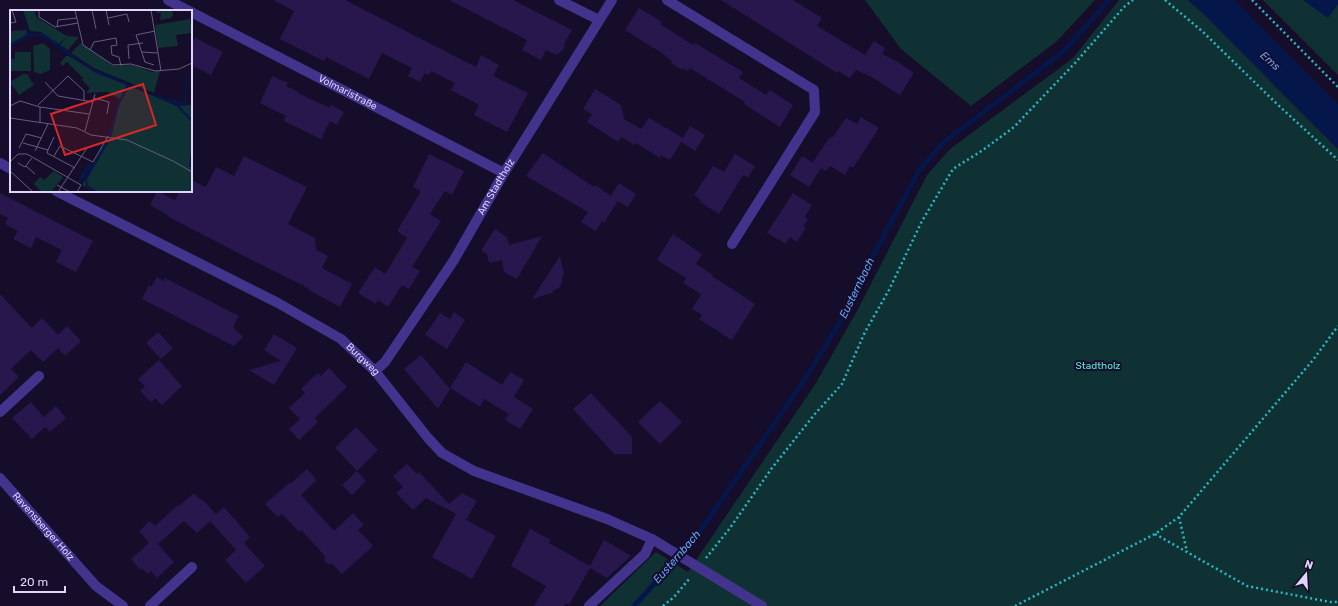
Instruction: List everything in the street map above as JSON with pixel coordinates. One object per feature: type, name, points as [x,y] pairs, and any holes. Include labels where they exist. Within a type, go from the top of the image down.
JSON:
[{"type":"street","name":"Volmaristraße","points":[[168,0],[186,10]]},
{"type":"street","points":[[559,0],[599,20]]},
{"type":"street","name":"Am Stadtholz","points":[[375,371],[385,362],[454,260],[504,173],[612,0]]},
{"type":"street","points":[[667,0],[814,90],[815,112],[732,244]]},
{"type":"street","name":"Volmaristraße","points":[[192,13],[504,173]]},
{"type":"street","points":[[0,163],[10,168]]},
{"type":"street","name":"Burgweg","points":[[58,192],[278,303],[341,339],[375,371],[428,438],[442,453],[474,471],[607,519],[652,539],[762,606]]},
{"type":"street","points":[[0,412],[39,376]]},
{"type":"street","name":"Ravensberger Holz","points":[[0,478],[96,586],[122,606]]},
{"type":"street","points":[[589,606],[645,554],[652,539]]},
{"type":"street","points":[[150,606],[192,567]]},
{"type":"path","points":[[663,606],[674,597],[696,565],[730,528],[772,468],[814,415],[842,384],[865,332],[889,290],[922,221],[953,169],[1014,127],[1076,62],[1124,7],[1133,0]]},
{"type":"path","points":[[1165,0],[1202,31],[1278,106],[1338,160]]},
{"type":"path","points":[[1252,0],[1338,86]]},
{"type":"path","points":[[1015,606],[1155,534],[1179,517],[1313,360],[1338,326]]},
{"type":"path","points":[[1179,517],[1188,552]]},
{"type":"path","points":[[1155,534],[1247,586],[1330,602],[1338,602]]},
{"type":"green space","points":[[865,0],[1095,0],[1056,42],[971,106],[901,49]]},
{"type":"green space","name":"Stadtholz","points":[[1119,0],[1188,0],[1204,14],[1338,149],[1338,606],[600,606],[656,552],[688,572],[816,383],[857,311],[927,175],[950,149],[1073,58]]},
{"type":"green space","points":[[1263,0],[1338,0],[1338,75]]},
{"type":"water","name":"Ems","points":[[1188,0],[1235,0],[1338,104],[1338,149],[1204,14]]},
{"type":"water","points":[[1303,0],[1338,0],[1338,4],[1328,18]]},
{"type":"building","points":[[273,0],[345,0],[476,67],[481,55],[499,65],[493,76],[528,93],[507,132],[474,115],[479,105],[451,90],[455,83],[431,71],[429,75],[425,73],[420,82],[408,76],[412,68],[382,53],[369,79],[326,57],[324,61],[280,39],[294,11]]},
{"type":"building","points":[[449,0],[513,0],[572,30],[564,44],[565,46],[563,50],[556,55],[546,50],[541,60],[522,50],[527,40]]},
{"type":"building","points":[[721,0],[793,0],[822,18],[817,26],[865,55],[874,41],[885,48],[882,54],[898,62],[914,73],[900,95],[870,76],[856,70],[850,78],[838,71],[837,73]]},
{"type":"building","points":[[639,8],[662,22],[660,24],[693,45],[695,43],[743,72],[739,78],[766,95],[770,90],[793,105],[780,127],[744,104],[745,102],[690,68],[688,71],[683,68],[682,70],[671,63],[672,61],[665,55],[625,30]]},
{"type":"building","points":[[195,38],[223,52],[211,75],[192,66],[192,44]]},
{"type":"building","points":[[272,76],[288,83],[286,86],[299,92],[298,93],[330,108],[331,105],[344,112],[337,125],[330,121],[321,139],[284,121],[286,116],[260,103]]},
{"type":"building","points":[[595,89],[621,105],[624,119],[641,129],[649,118],[683,138],[690,126],[705,135],[695,151],[681,142],[670,160],[661,155],[660,158],[636,143],[635,145],[621,137],[618,142],[587,122],[592,114],[583,109]]},
{"type":"building","points":[[861,117],[879,128],[853,168],[850,166],[845,175],[830,166],[826,171],[821,168],[809,187],[790,175],[802,156],[820,167],[813,162],[830,137],[832,138],[846,118],[857,124]]},
{"type":"building","points":[[543,153],[594,187],[595,185],[611,196],[619,183],[636,194],[628,207],[618,201],[604,223],[602,221],[596,231],[581,222],[588,212],[526,176]]},
{"type":"building","points":[[429,154],[464,171],[452,195],[445,191],[430,214],[441,221],[412,267],[420,271],[409,289],[402,285],[388,307],[378,300],[376,304],[358,293],[375,267],[385,274],[407,238],[397,231],[421,191],[413,187]]},
{"type":"building","points":[[735,154],[755,166],[748,178],[743,175],[719,214],[700,202],[701,200],[694,195],[713,166],[724,172]]},
{"type":"building","points":[[244,156],[307,187],[288,224],[315,238],[316,250],[328,256],[322,268],[352,284],[340,307],[303,286],[304,283],[302,285],[244,256],[167,216],[168,215],[150,205],[156,192],[175,200],[179,192],[192,192],[192,180],[206,187],[216,167],[234,176]]},
{"type":"building","points":[[0,193],[93,241],[76,272],[56,262],[62,250],[36,237],[31,248],[13,239],[18,231],[5,224],[8,218],[0,214]]},
{"type":"building","points":[[793,193],[812,205],[805,217],[808,220],[803,226],[806,228],[797,242],[790,237],[786,244],[767,233]]},
{"type":"building","points":[[495,229],[507,237],[509,245],[542,236],[517,279],[504,272],[502,260],[489,263],[487,254],[481,250]]},
{"type":"building","points":[[673,234],[702,254],[696,264],[755,304],[732,340],[699,319],[702,315],[692,309],[701,294],[683,283],[686,278],[657,260]]},
{"type":"building","points":[[560,256],[564,274],[559,288],[554,290],[552,293],[532,299]]},
{"type":"building","points":[[157,277],[164,281],[165,278],[239,316],[233,327],[243,337],[234,346],[142,299],[149,285],[151,287]]},
{"type":"building","points":[[0,294],[32,328],[42,318],[58,335],[67,326],[81,341],[65,356],[58,348],[43,362],[31,350],[11,369],[19,377],[0,395]]},
{"type":"building","points":[[454,312],[465,320],[447,349],[425,335],[440,313],[450,319]]},
{"type":"building","points":[[158,332],[173,348],[161,359],[146,343]]},
{"type":"building","points":[[274,334],[297,348],[274,385],[249,370],[281,361],[264,350]]},
{"type":"building","points":[[421,355],[450,389],[438,409],[404,369]]},
{"type":"building","points":[[159,360],[182,386],[162,405],[155,398],[151,402],[140,391],[145,386],[138,379]]},
{"type":"building","points":[[466,362],[502,385],[510,372],[524,380],[514,397],[533,409],[520,429],[505,420],[509,414],[484,399],[480,407],[450,388]]},
{"type":"building","points":[[329,368],[347,387],[315,418],[318,422],[299,440],[289,429],[300,419],[289,408],[305,393],[301,389],[313,377],[318,373],[321,376]]},
{"type":"building","points":[[591,393],[632,437],[632,454],[614,454],[573,409]]},
{"type":"building","points":[[660,401],[682,422],[660,444],[638,422]]},
{"type":"building","points":[[31,402],[44,417],[56,406],[66,418],[50,432],[45,427],[32,439],[12,418]]},
{"type":"building","points":[[356,427],[378,450],[357,471],[335,448]]},
{"type":"building","points":[[407,464],[417,474],[419,472],[449,504],[462,493],[477,501],[466,520],[496,536],[472,579],[432,557],[456,514],[426,498],[413,510],[396,493],[403,487],[393,476]]},
{"type":"building","points":[[307,469],[317,480],[301,495],[334,531],[353,513],[364,525],[358,530],[373,546],[342,574],[333,564],[328,564],[324,560],[325,556],[301,530],[299,532],[282,514],[278,517],[265,504]]},
{"type":"building","points":[[357,471],[366,481],[352,495],[342,485]]},
{"type":"building","points":[[194,493],[216,514],[224,507],[250,537],[244,543],[265,566],[246,583],[225,560],[236,550],[210,521],[197,533],[184,521],[158,544],[174,562],[157,578],[151,571],[148,574],[142,568],[140,570],[131,559],[149,543],[139,531],[150,521],[155,526]]},
{"type":"building","points":[[530,529],[551,540],[549,543],[590,566],[604,540],[631,556],[607,578],[590,568],[569,605],[566,603],[564,606],[534,606],[546,586],[511,566]]},
{"type":"waterway","name":"Eusternbach","points":[[634,606],[694,540],[805,379],[851,304],[870,261],[920,169],[944,142],[1064,51],[1109,0]]}]
